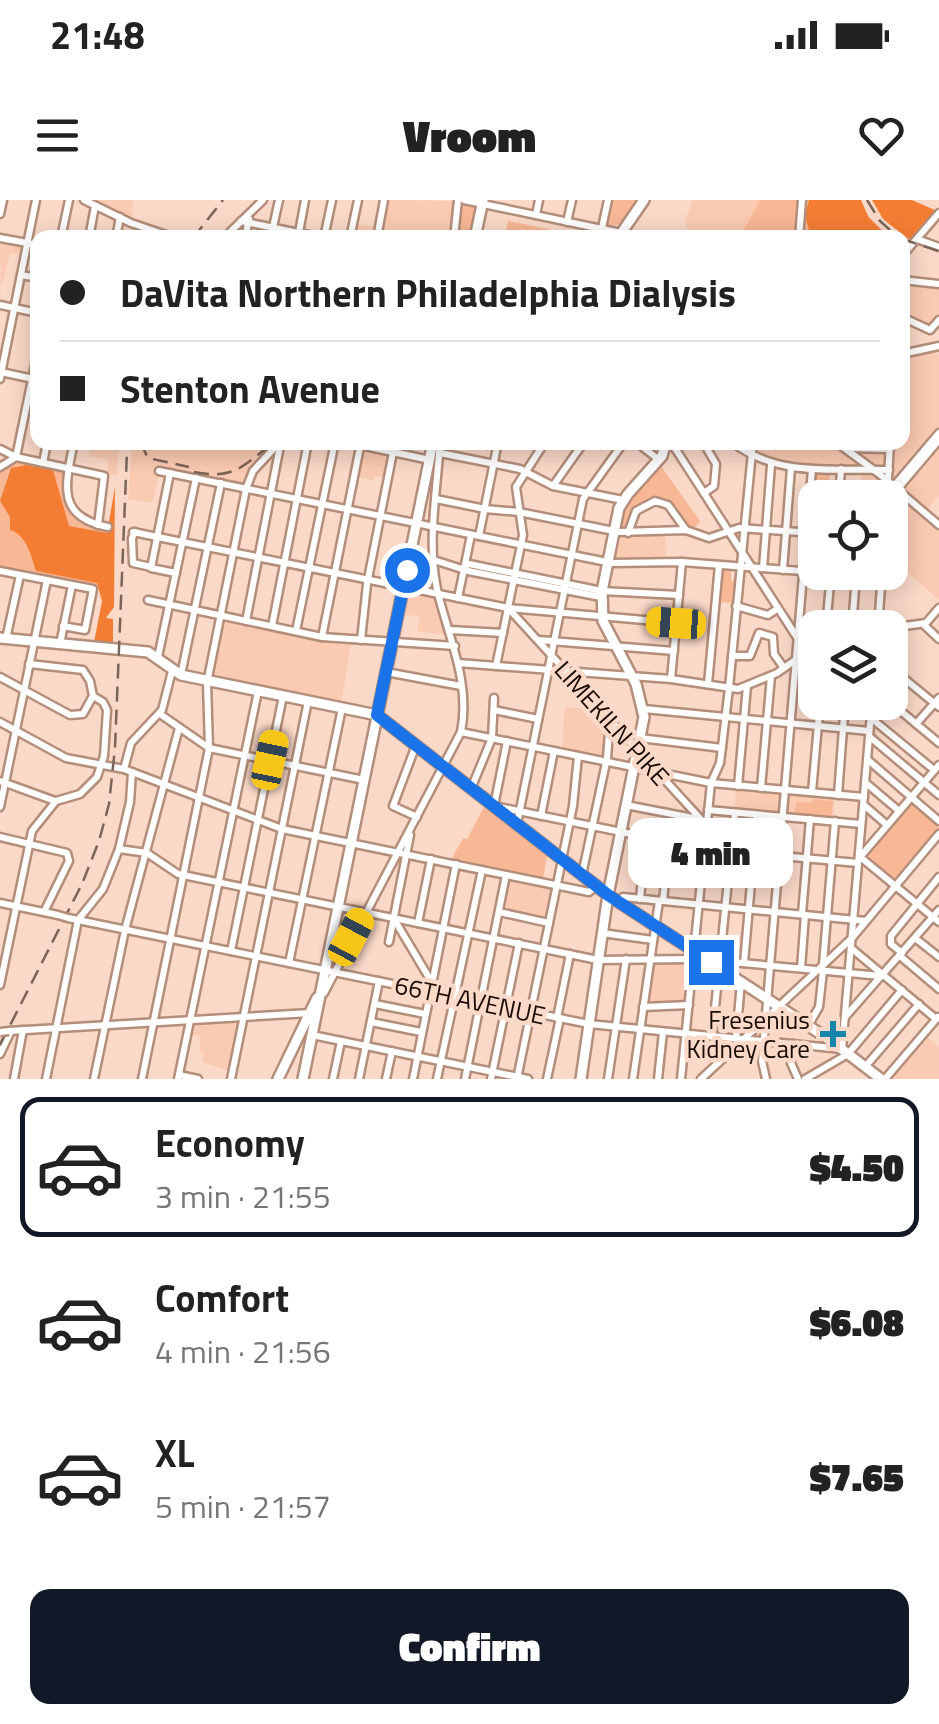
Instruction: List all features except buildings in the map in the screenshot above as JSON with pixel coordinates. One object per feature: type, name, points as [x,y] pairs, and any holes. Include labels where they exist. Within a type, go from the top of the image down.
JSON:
[{"type":"main road","points":[[622,230],[644,200]]},
{"type":"main road","points":[[477,230],[482,202]]},
{"type":"main road","points":[[303,1079],[308,1037],[330,971],[338,906],[431,450]]},
{"type":"main road","points":[[580,1079],[608,895],[644,709],[632,676],[598,617],[601,594],[623,500],[664,450]]},
{"type":"main road","points":[[3,638],[148,652],[177,673],[342,708],[376,719],[416,745],[608,895],[694,955],[720,964],[883,1079]]},
{"type":"main road","points":[[278,1079],[308,1037]]},
{"type":"street","points":[[0,214],[3,200]]},
{"type":"street","points":[[31,230],[36,200]]},
{"type":"street","points":[[63,230],[69,200]]},
{"type":"street","points":[[84,200],[153,230]]},
{"type":"street","points":[[234,230],[262,200]]},
{"type":"street","points":[[273,227],[279,200]]},
{"type":"street","points":[[299,230],[306,200]]},
{"type":"street","points":[[325,230],[332,200]]},
{"type":"street","points":[[352,230],[358,200]]},
{"type":"street","points":[[378,230],[384,200]]},
{"type":"street","points":[[455,230],[461,200],[604,229],[608,200]]},
{"type":"street","points":[[512,210],[514,200]]},
{"type":"street","points":[[536,215],[539,200]]},
{"type":"street","points":[[567,222],[572,200]]},
{"type":"street","points":[[800,230],[802,200]]},
{"type":"street","points":[[90,230],[95,206]]},
{"type":"street","points":[[910,247],[939,213]]},
{"type":"street","points":[[118,230],[120,218]]},
{"type":"street","points":[[245,222],[282,230]]},
{"type":"street","points":[[245,222],[245,230]]},
{"type":"street","points":[[30,233],[0,374],[30,378]]},
{"type":"street","points":[[0,238],[28,244]]},
{"type":"street","points":[[917,239],[939,247]]},
{"type":"street","points":[[22,275],[30,276]]},
{"type":"street","points":[[910,281],[939,284]]},
{"type":"street","points":[[0,305],[30,311]]},
{"type":"street","points":[[910,321],[930,330],[939,320]]},
{"type":"street","points":[[910,352],[939,346]]},
{"type":"street","points":[[0,467],[16,457],[30,396]]},
{"type":"street","points":[[899,480],[939,437]]},
{"type":"street","points":[[0,450],[104,476],[98,525]]},
{"type":"street","points":[[43,462],[45,450]]},
{"type":"street","points":[[72,450],[68,490],[78,516],[108,527]]},
{"type":"street","points":[[142,1079],[210,748],[207,680],[246,489],[253,471],[273,450]]},
{"type":"street","points":[[246,621],[279,450]]},
{"type":"street","points":[[272,626],[306,450]]},
{"type":"street","points":[[296,631],[332,450]]},
{"type":"street","points":[[322,637],[360,450]]},
{"type":"street","points":[[385,450],[429,460],[435,464],[437,482]]},
{"type":"street","points":[[458,598],[464,567],[485,509],[496,450]]},
{"type":"street","points":[[496,666],[523,531],[515,492],[540,450]]},
{"type":"street","points":[[553,486],[578,450]]},
{"type":"street","points":[[517,824],[578,524],[587,493],[618,450]]},
{"type":"street","points":[[668,450],[704,493],[798,638]]},
{"type":"street","points":[[704,493],[714,486],[716,464],[708,450]]},
{"type":"street","points":[[742,450],[771,465],[791,468],[888,470]]},
{"type":"street","points":[[682,1079],[711,784],[718,770],[726,718],[751,450]]},
{"type":"street","points":[[847,450],[886,480]]},
{"type":"street","points":[[890,450],[891,480]]},
{"type":"street","points":[[361,640],[368,580],[393,452]]},
{"type":"street","points":[[330,971],[401,853],[461,732],[462,686],[434,560],[440,453],[524,471],[553,486],[623,500]]},
{"type":"street","points":[[763,568],[771,465]]},
{"type":"street","points":[[783,570],[791,468]]},
{"type":"street","points":[[812,469],[812,480]]},
{"type":"street","points":[[840,480],[841,469]]},
{"type":"street","points":[[159,471],[608,562],[682,562],[798,571]]},
{"type":"street","points":[[151,567],[170,473]]},
{"type":"street","points":[[158,657],[196,478]]},
{"type":"street","points":[[424,484],[437,482]]},
{"type":"street","points":[[46,1079],[78,920],[103,889],[119,849],[130,802],[131,743],[160,714],[177,673],[221,483]]},
{"type":"street","points":[[436,499],[614,531],[686,530],[704,538],[743,528],[798,532]]},
{"type":"street","points":[[908,499],[939,525]]},
{"type":"street","points":[[628,532],[636,512],[655,501],[668,504],[686,530]]},
{"type":"street","points":[[176,574],[132,563],[134,532],[508,608],[690,624]]},
{"type":"street","points":[[434,560],[464,567],[469,564],[601,594],[679,595]]},
{"type":"street","points":[[672,679],[682,562]]},
{"type":"street","points":[[708,684],[718,565]]},
{"type":"street","points":[[0,570],[92,589],[83,630],[63,626]]},
{"type":"street","points":[[3,638],[20,574]]},
{"type":"street","points":[[0,807],[2,782],[47,580]]},
{"type":"street","points":[[60,644],[72,585]]},
{"type":"street","points":[[148,600],[322,637],[454,646]]},
{"type":"street","points":[[736,606],[768,614],[778,608]]},
{"type":"street","name":"LIMEKILN PIKE","points":[[508,608],[707,826]]},
{"type":"street","points":[[908,626],[924,624],[939,608]]},
{"type":"street","points":[[924,624],[939,639]]},
{"type":"street","points":[[450,630],[503,634]]},
{"type":"street","points":[[732,656],[751,655],[757,633],[772,636],[774,654],[784,668]]},
{"type":"street","points":[[538,640],[674,651]]},
{"type":"street","points":[[763,1078],[798,650]]},
{"type":"street","points":[[458,663],[672,679],[729,688],[747,686],[771,676],[797,659]]},
{"type":"street","points":[[0,677],[77,716],[88,708],[93,696],[83,670],[29,664]]},
{"type":"street","points":[[386,672],[462,686]]},
{"type":"street","points":[[762,788],[771,676]]},
{"type":"street","points":[[908,680],[938,702],[916,724]]},
{"type":"street","points":[[738,786],[747,686]]},
{"type":"street","points":[[198,1079],[179,1077],[258,691]]},
{"type":"street","points":[[0,985],[28,843],[36,822],[56,801],[80,794],[90,786],[102,766],[107,710],[93,696]]},
{"type":"street","points":[[230,951],[283,696]]},
{"type":"street","points":[[472,789],[492,738],[494,698]]},
{"type":"street","points":[[231,1079],[308,701]]},
{"type":"street","points":[[289,963],[342,708]]},
{"type":"street","points":[[644,709],[869,734],[939,795]]},
{"type":"street","points":[[494,710],[538,719]]},
{"type":"street","points":[[160,714],[210,748],[364,780]]},
{"type":"street","points":[[908,717],[939,744]]},
{"type":"street","points":[[582,876],[606,762],[610,720]]},
{"type":"street","points":[[812,792],[819,720]]},
{"type":"street","points":[[838,795],[844,720]]},
{"type":"street","points":[[836,1049],[845,1016],[870,720]]},
{"type":"street","points":[[859,858],[937,768],[873,720]]},
{"type":"street","points":[[0,722],[66,758],[128,770],[282,829],[590,892],[596,886]]},
{"type":"street","points":[[94,1079],[125,930],[179,728]]},
{"type":"street","points":[[461,732],[711,784],[838,795],[863,801],[888,826]]},
{"type":"street","points":[[640,738],[722,748]]},
{"type":"street","points":[[507,742],[494,806],[704,849],[832,860],[859,858],[936,920]]},
{"type":"street","points":[[416,745],[393,806],[417,817]]},
{"type":"street","points":[[541,816],[554,751]]},
{"type":"street","points":[[518,1078],[570,822],[578,756]]},
{"type":"street","points":[[867,759],[939,820]]},
{"type":"street","points":[[2,782],[56,801]]},
{"type":"street","points":[[865,782],[899,811]]},
{"type":"street","points":[[626,805],[698,819]]},
{"type":"street","points":[[708,810],[862,824]]},
{"type":"street","points":[[712,1037],[735,813]]},
{"type":"street","points":[[744,963],[757,814]]},
{"type":"street","points":[[800,968],[810,819]]},
{"type":"street","points":[[808,1026],[819,1007],[835,821]]},
{"type":"street","points":[[700,1079],[710,1076],[739,1039],[852,938],[939,834]]},
{"type":"street","points":[[0,837],[67,853],[69,861],[44,912]]},
{"type":"street","points":[[640,898],[646,837]]},
{"type":"street","points":[[632,1079],[669,842]]},
{"type":"street","points":[[119,849],[147,853],[172,872],[184,875],[598,960],[694,955]]},
{"type":"street","points":[[389,942],[401,853]]},
{"type":"street","points":[[418,923],[430,859]]},
{"type":"street","points":[[414,1079],[428,984],[456,864]]},
{"type":"street","points":[[438,1079],[451,996],[482,870]]},
{"type":"street","points":[[465,1079],[506,875]]},
{"type":"street","points":[[939,876],[890,939],[939,990]]},
{"type":"street","points":[[618,902],[624,897],[640,898],[866,921]]},
{"type":"street","name":"66TH AVENUE","points":[[0,904],[379,981],[428,984]]},
{"type":"street","points":[[845,1016],[936,920],[939,910]]},
{"type":"street","points":[[499,912],[549,922]]},
{"type":"street","points":[[394,918],[428,984],[451,996]]},
{"type":"street","points":[[602,932],[653,940]]},
{"type":"street","points":[[916,938],[939,958]]},
{"type":"street","points":[[492,1075],[519,944]]},
{"type":"street","points":[[851,948],[938,1017],[883,1079]]},
{"type":"street","points":[[548,1079],[570,954]]},
{"type":"street","points":[[608,1079],[626,959]]},
{"type":"street","points":[[720,964],[883,975]]},
{"type":"street","points":[[359,1079],[379,981]]},
{"type":"street","points":[[739,1039],[741,982]]},
{"type":"street","points":[[793,1044],[791,1063],[801,1079],[902,990]]},
{"type":"street","name":"66TH AVENUE","points":[[451,996],[588,1024],[836,1049]]},
{"type":"street","points":[[375,1004],[425,1014]]},
{"type":"street","points":[[866,1067],[919,1004]]},
{"type":"street","points":[[643,1006],[689,1006]]},
{"type":"street","points":[[0,1054],[5,1031],[244,1015],[314,1015]]},
{"type":"street","points":[[371,1022],[421,1032]]},
{"type":"street","points":[[14,1079],[23,1030]]},
{"type":"street","points":[[658,1079],[662,1032]]},
{"type":"street","points":[[308,1037],[528,1079]]},
{"type":"street","points":[[333,1079],[341,1041]]},
{"type":"street","points":[[386,1079],[392,1051]]},
{"type":"shaded area","points":[[90,200],[133,200],[132,220]]},
{"type":"shaded area","points":[[387,200],[454,201],[450,230],[355,230],[356,224],[381,228]]},
{"type":"shaded area","points":[[610,200],[641,200],[622,222],[604,226]]},
{"type":"shaded area","points":[[693,200],[760,200],[743,230],[687,230],[685,221]]},
{"type":"shaded area","points":[[760,200],[861,200],[866,214],[883,230],[743,230]]},
{"type":"shaded area","points":[[809,200],[861,200],[869,218],[881,230],[809,230],[805,216]]},
{"type":"shaded area","points":[[872,200],[912,200],[937,211],[910,240],[910,230],[897,230],[883,219]]},
{"type":"shaded area","points":[[462,202],[477,205],[472,230],[456,230]]},
{"type":"shaded area","points":[[508,221],[549,229],[549,230],[506,230]]},
{"type":"shaded area","points":[[0,240],[25,245],[23,255],[10,253],[1,289]]},
{"type":"shaded area","points":[[910,283],[939,287],[939,316],[930,327],[910,317]]},
{"type":"shaded area","points":[[929,348],[939,356],[939,495],[925,513],[939,525],[939,600],[908,573],[908,480],[861,480],[862,467],[790,466],[753,454],[754,450],[910,450],[910,352]]},
{"type":"shaded area","points":[[90,450],[119,450],[117,475],[107,473],[109,460],[89,456]]},
{"type":"shaded area","points":[[132,450],[268,450],[242,484],[161,467],[152,503],[128,499]]},
{"type":"shaded area","points":[[363,451],[390,457],[385,478],[357,477]]},
{"type":"shaded area","points":[[18,461],[65,471],[66,497],[73,514],[78,520],[111,531],[111,591],[0,568],[0,472]]},
{"type":"shaded area","points":[[26,465],[53,470],[69,526],[107,533],[115,487],[114,607],[106,618],[113,619],[113,642],[94,642],[102,601],[97,583],[36,571],[24,541],[10,530],[10,517],[0,501],[11,468]]},
{"type":"shaded area","points":[[661,466],[700,521],[691,532],[666,500],[651,499],[633,511],[627,527],[618,530],[626,503]]},
{"type":"shaded area","points":[[814,473],[830,474],[829,480],[813,480]]},
{"type":"shaded area","points":[[665,535],[666,560],[614,561],[622,536]]},
{"type":"shaded area","points":[[720,569],[731,570],[734,603],[717,602]]},
{"type":"shaded area","points":[[409,592],[435,598],[447,635],[417,631],[420,616],[405,615]]},
{"type":"shaded area","points":[[223,621],[351,644],[341,705],[210,678]]},
{"type":"shaded area","points":[[584,695],[608,722],[605,757],[562,748],[565,707],[582,708]]},
{"type":"shaded area","points":[[736,791],[835,799],[833,820],[734,811]]},
{"type":"shaded area","points":[[813,799],[833,801],[831,818],[788,815],[795,811],[796,802],[812,803]]},
{"type":"shaded area","points":[[911,802],[939,828],[895,881],[865,856]]},
{"type":"shaded area","points":[[484,807],[547,856],[543,879],[451,860]]},
{"type":"shaded area","points":[[509,880],[553,889],[546,919],[503,910]]},
{"type":"shaded area","points":[[690,963],[685,1004],[648,1005],[653,964]]},
{"type":"shaded area","points":[[238,1020],[229,1071],[202,1062],[201,1036],[191,1034],[193,1023]]},
{"type":"shaded area","points":[[927,1036],[939,1048],[939,1079],[890,1079]]},
{"type":"railway","points":[[199,230],[223,200]]},
{"type":"railway","points":[[867,200],[890,230]]},
{"type":"railway","points":[[910,242],[939,251]]},
{"type":"railway","points":[[144,450],[148,458],[189,467]]},
{"type":"railway","points":[[194,472],[229,472],[264,450]]},
{"type":"railway","points":[[0,1045],[82,884],[109,804],[115,748],[127,451]]},
{"type":"place","name":"Fresenius Kidney Care","points":[[833,1034]]},
{"type":"route","points":[[407,570],[377,715],[608,895],[711,962]]}]
